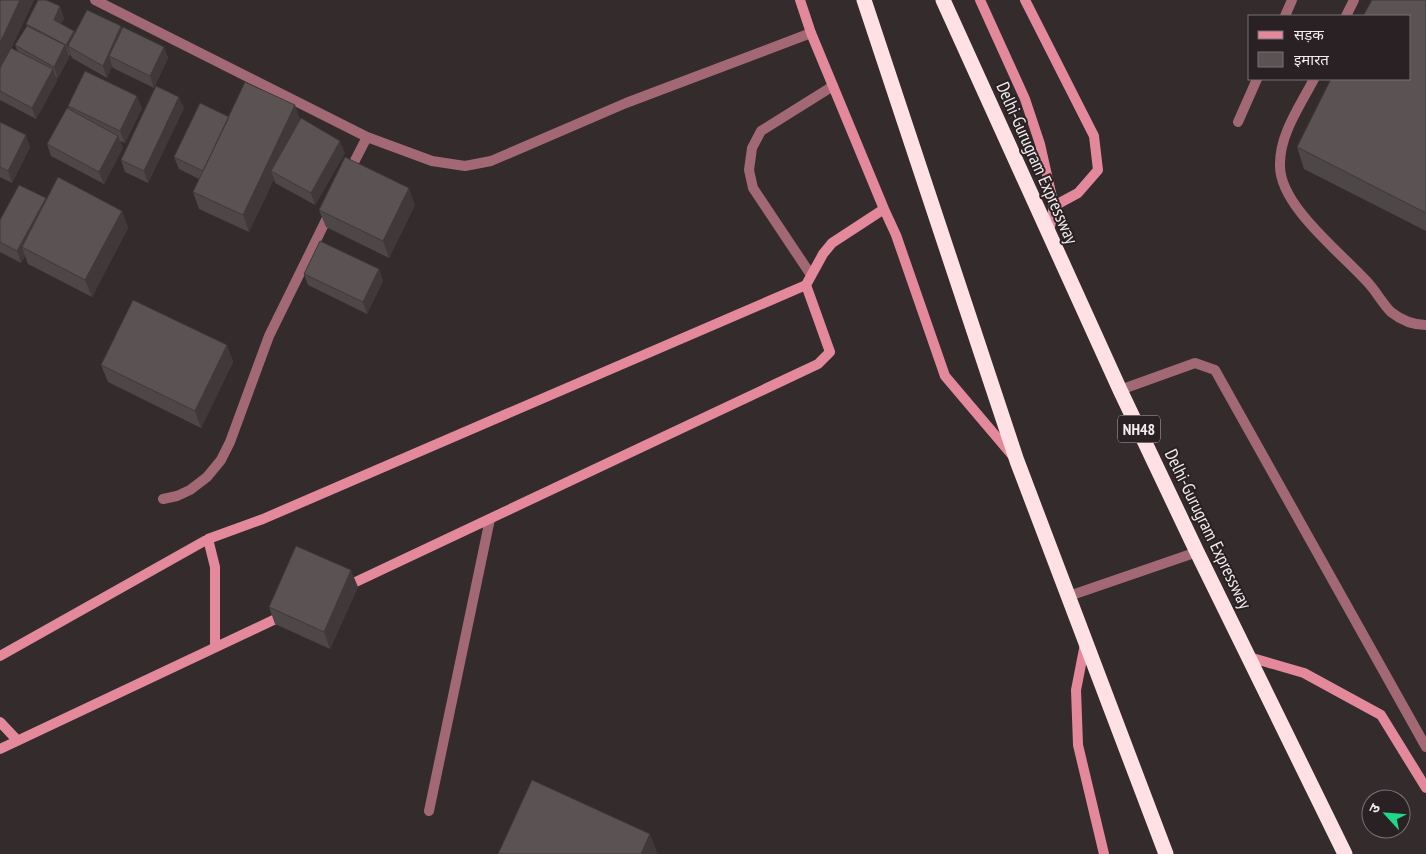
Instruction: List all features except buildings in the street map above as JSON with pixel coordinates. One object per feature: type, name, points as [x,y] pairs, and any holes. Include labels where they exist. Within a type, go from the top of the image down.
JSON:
[{"type":"highway","points":[[864,0],[1017,461],[1166,854]]},
{"type":"highway","name":"Delhi-Gurugram Expressway","points":[[943,0],[1048,235],[1120,390],[1345,854]]},
{"type":"street","points":[[95,0],[367,138],[432,161],[465,166],[491,161],[626,104],[811,33]]},
{"type":"street","points":[[800,0],[811,33],[896,235],[945,376],[1017,461]]},
{"type":"street","points":[[980,0],[1025,99],[1040,144],[1054,206],[1048,235]]},
{"type":"street","points":[[1285,15],[1292,0]]},
{"type":"street","points":[[1346,15],[1354,0]]},
{"type":"street","points":[[1029,3],[1094,136],[1098,170],[1078,193],[1054,206]]},
{"type":"street","points":[[1238,122],[1257,80]]},
{"type":"street","points":[[1313,80],[1285,136],[1280,167],[1287,194],[1310,224],[1370,284],[1392,312],[1415,324],[1426,325]]},
{"type":"street","points":[[811,275],[753,188],[749,170],[752,148],[760,131],[833,86]]},
{"type":"street","points":[[345,181],[367,138]]},
{"type":"street","points":[[163,499],[177,496],[190,490],[207,477],[221,460],[230,442],[269,336],[337,198]]},
{"type":"street","points":[[0,656],[208,539],[263,519],[806,285],[823,254],[833,241],[884,209]]},
{"type":"street","points":[[340,589],[818,364],[830,352],[806,285]]},
{"type":"street","points":[[1120,390],[1195,363],[1215,370],[1426,747]]},
{"type":"street","points":[[429,811],[490,519]]},
{"type":"street","points":[[208,539],[215,567],[215,647]]},
{"type":"street","points":[[1069,596],[1197,552]]},
{"type":"street","points":[[0,749],[295,610]]},
{"type":"street","points":[[1086,641],[1076,690],[1078,745],[1104,854]]},
{"type":"street","points":[[1249,657],[1304,673],[1381,715],[1426,788]]},
{"type":"street","points":[[0,722],[17,740]]}]
